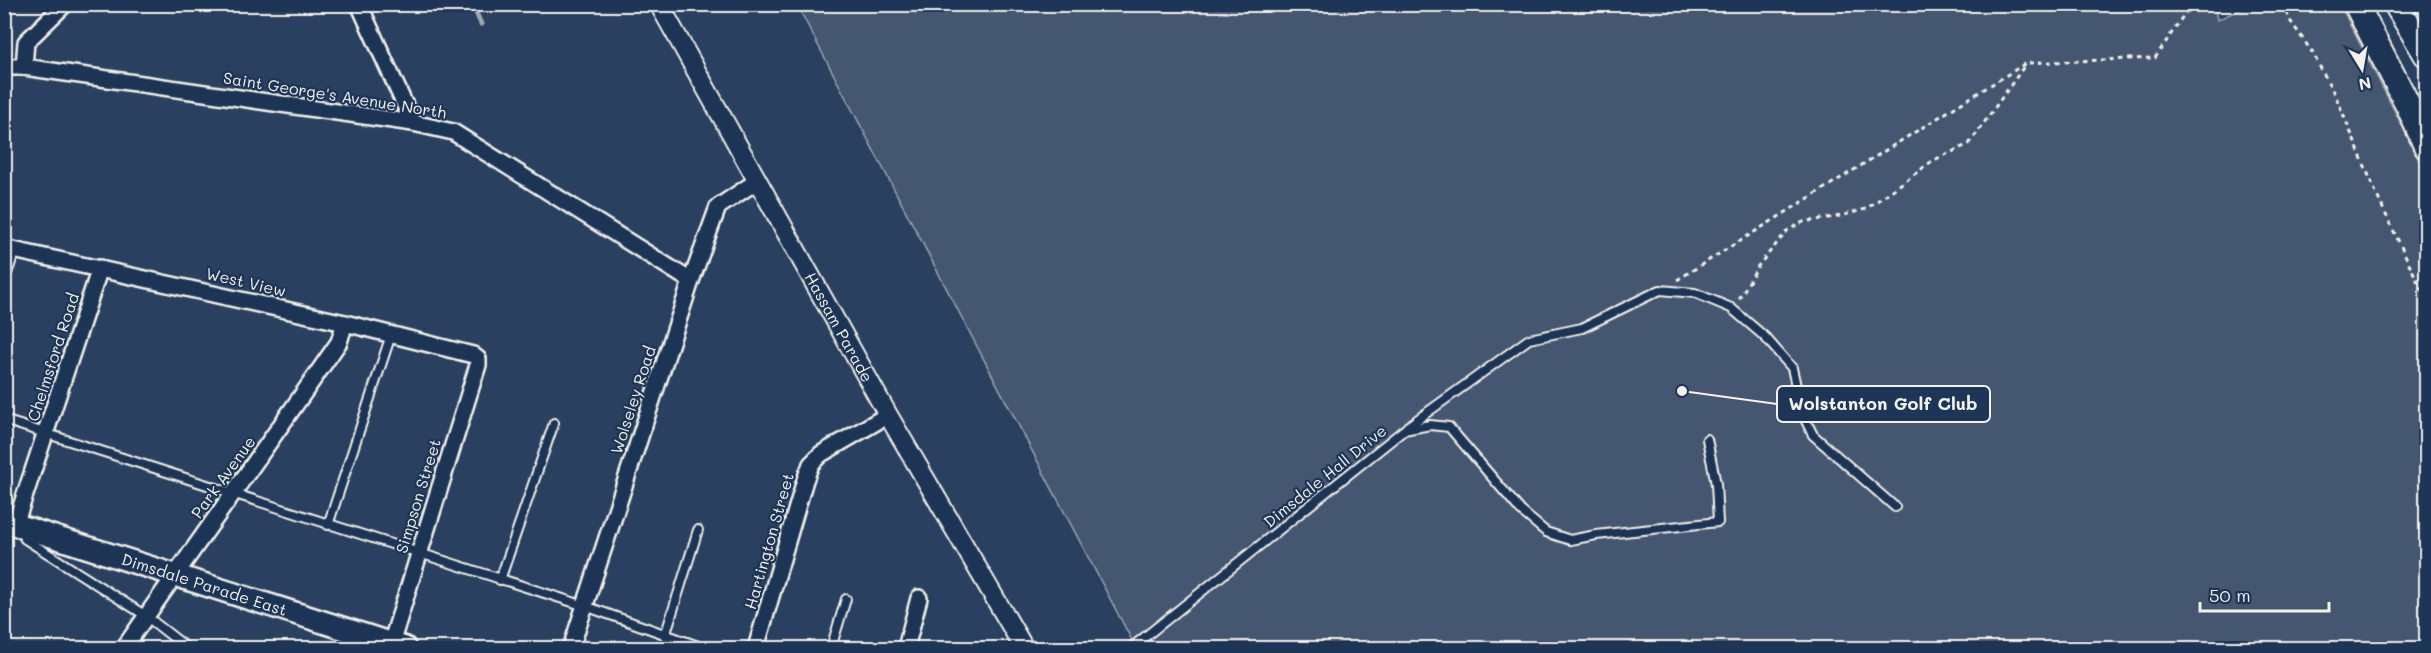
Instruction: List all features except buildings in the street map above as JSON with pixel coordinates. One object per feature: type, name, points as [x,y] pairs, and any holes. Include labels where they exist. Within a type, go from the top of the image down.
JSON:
[{"type":"highway","points":[[2356,4],[2427,146]]},
{"type":"highway","points":[[2396,4],[2427,54]]},
{"type":"main road","name":"Dimsdale Parade East","points":[[10,523],[398,646]]},
{"type":"street","points":[[24,67],[26,42],[65,4]]},
{"type":"street","points":[[359,4],[413,123]]},
{"type":"street","name":"Hassam Parade","points":[[659,4],[888,415],[1024,648]]},
{"type":"street","name":"Saint George's Avenue North","points":[[4,67],[24,67],[413,123],[453,132],[691,281]]},
{"type":"street","name":"Wolseley Road","points":[[571,648],[717,207],[757,181]]},
{"type":"street","name":"West View","points":[[10,249],[345,323],[478,359]]},
{"type":"street","name":"Chelmsford Road","points":[[10,523],[47,434],[100,268]]},
{"type":"street","name":"Park Avenue","points":[[123,648],[174,574],[234,495],[339,342],[345,323]]},
{"type":"street","name":"Simpson Street","points":[[398,646],[419,554],[478,359]]},
{"type":"street","name":"Hartington Street","points":[[756,648],[811,464],[821,454],[888,415]]},
{"type":"street","points":[[906,648],[919,598]]},
{"type":"lane","points":[[4,282],[10,249]]},
{"type":"lane","points":[[1404,430],[1529,339],[1582,328],[1660,290],[1695,293],[1731,308],[1765,337],[1792,368],[1802,413],[1813,435],[1895,507]]},
{"type":"lane","points":[[328,525],[392,335]]},
{"type":"lane","points":[[4,420],[585,606],[704,648]]},
{"type":"lane","points":[[500,580],[554,423]]},
{"type":"lane","name":"Dimsdale Hall Drive","points":[[1131,648],[1404,430],[1430,425],[1449,427],[1521,511],[1546,532],[1570,540],[1596,535],[1718,522],[1716,484],[1707,439]]},
{"type":"lane","points":[[10,523],[25,539],[147,616],[187,648]]},
{"type":"lane","points":[[665,636],[698,530]]},
{"type":"lane","points":[[831,648],[846,599]]},
{"type":"path","points":[[1660,290],[2026,63],[2155,58],[2191,4]]},
{"type":"path","points":[[2283,4],[2289,19],[2313,52],[2336,97],[2379,200],[2427,298]]},
{"type":"path","points":[[1738,300],[1758,266],[1788,230],[1803,222],[1842,216],[1866,209],[1934,160],[1970,144],[2026,63]]},
{"type":"shaded area","points":[[2214,4],[2217,20],[2250,5],[2340,5],[2415,151],[2426,179],[2426,648],[1136,648],[797,5]]},
{"type":"waterway","points":[[472,4],[481,24]]},
{"type":"place","name":"Wolstanton Golf Club","points":[[1682,391]]}]
